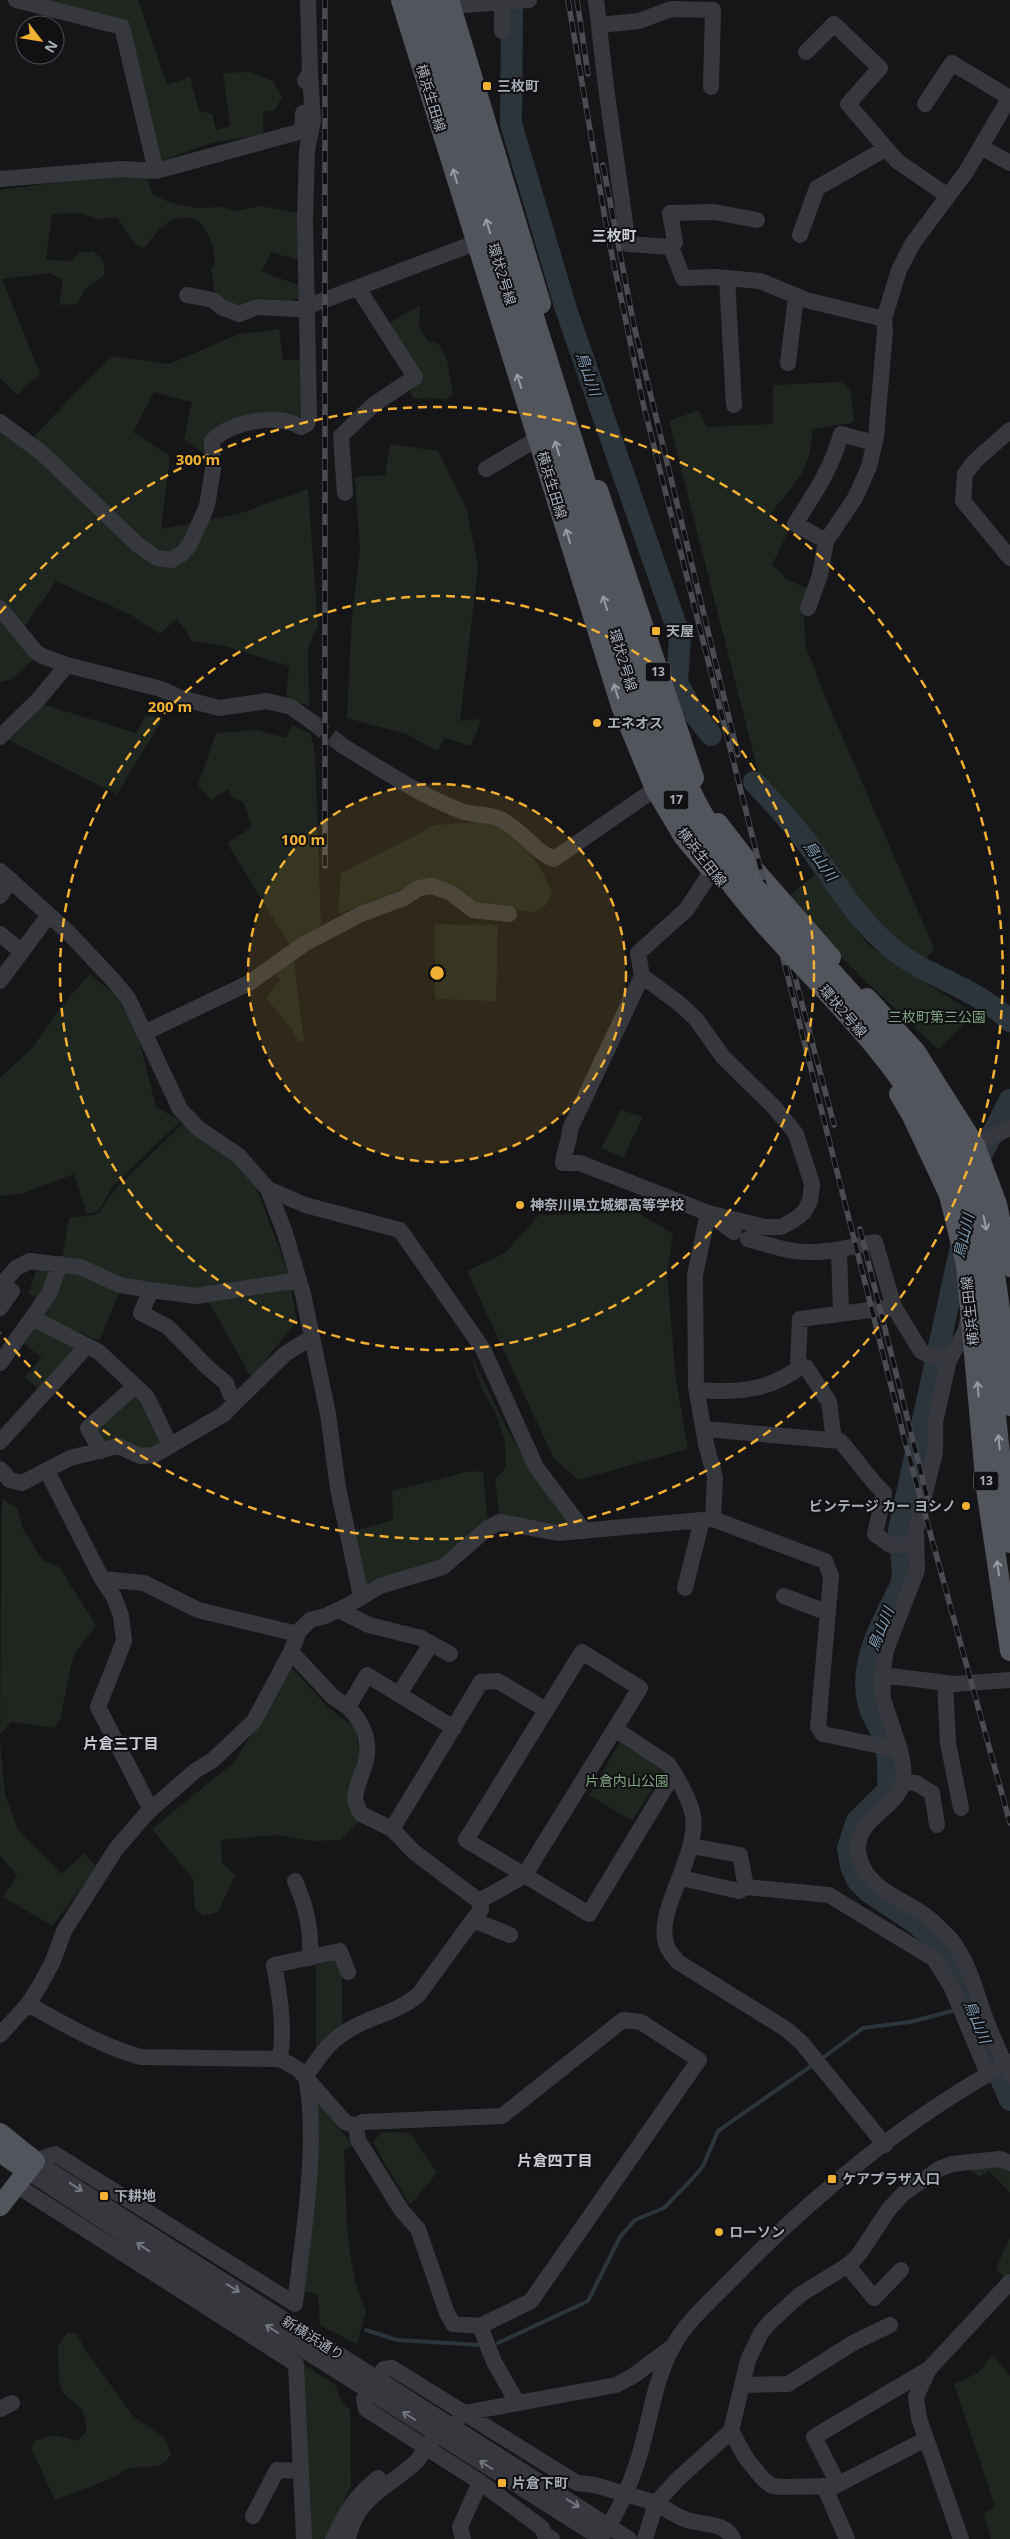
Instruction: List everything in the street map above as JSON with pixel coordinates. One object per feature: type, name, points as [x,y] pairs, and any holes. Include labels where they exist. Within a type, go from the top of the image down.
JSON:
[{"type":"main road","name":"横浜生田線","points":[[401,0],[475,243],[621,706],[655,789],[683,836],[746,912],[842,1013],[876,1054],[912,1116],[949,1195],[966,1265],[986,1488],[1010,1651]]},
{"type":"main road","name":"環状2号線","points":[[417,0],[632,690],[665,781],[695,833],[724,874],[757,916],[872,1044],[911,1096],[933,1133],[960,1197],[981,1281],[1010,1543]]},
{"type":"main road","name":"環状2号線","points":[[445,2],[665,735],[702,815],[738,866],[883,1028],[928,1088],[950,1129],[978,1191],[998,1285],[1010,1406]]},
{"type":"main road","name":"13","points":[[445,2],[575,419],[690,770],[720,828],[916,1052],[974,1145],[997,1204],[1010,1267]]},
{"type":"main road","name":"新横浜通り","points":[[0,2132],[26,2172]]},
{"type":"main road","name":"新横浜通り","points":[[0,2152],[26,2172]]},
{"type":"main road","points":[[0,2206],[26,2172]]},
{"type":"street","points":[[16,0],[122,28],[156,171]]},
{"type":"street","points":[[0,422],[42,453],[138,545],[157,558],[172,560],[183,553],[190,544],[207,506],[213,469],[212,441],[221,432],[262,420],[292,422],[302,427],[307,424],[309,416],[306,307],[307,150],[313,122],[308,0]]},
{"type":"street","points":[[596,0],[628,244],[671,247]]},
{"type":"street","points":[[502,1],[502,31]]},
{"type":"street","points":[[445,2],[527,1]]},
{"type":"street","points":[[599,25],[639,21],[671,9],[713,10],[711,87]]},
{"type":"street","points":[[806,52],[834,24],[880,68],[848,104],[897,161],[948,196]]},
{"type":"street","points":[[808,608],[820,575],[826,541],[855,498],[869,467],[874,443],[885,331],[884,320],[899,270],[913,243],[981,147],[1010,98],[952,63],[925,104]]},
{"type":"street","points":[[0,179],[121,169],[156,171],[302,131],[305,79],[310,72]]},
{"type":"street","points":[[981,147],[1010,163]]},
{"type":"street","points":[[800,236],[817,188],[885,149]]},
{"type":"street","points":[[671,247],[675,242],[670,213],[714,212],[756,220]]},
{"type":"street","points":[[187,295],[213,300],[221,307],[239,314],[257,307],[298,309],[475,243]]},
{"type":"street","points":[[671,247],[683,278],[727,278],[760,281],[796,296],[884,320]]},
{"type":"street","points":[[727,278],[734,405]]},
{"type":"street","points":[[345,493],[340,436],[373,405],[415,377],[358,288]]},
{"type":"street","points":[[788,363],[796,296]]},
{"type":"street","points":[[1010,430],[975,461],[965,474],[963,501],[1010,558]]},
{"type":"street","points":[[826,541],[795,524],[826,476],[835,458],[841,434],[874,443]]},
{"type":"street","points":[[486,469],[537,439]]},
{"type":"street","points":[[0,608],[42,656],[67,665],[161,689],[181,698],[219,708],[267,701],[291,707],[312,722]]},
{"type":"street","points":[[0,737],[37,701],[67,665]]},
{"type":"street","points":[[343,746],[420,793],[462,812],[498,818],[518,829],[544,856],[554,859],[655,789]]},
{"type":"street","points":[[642,976],[680,1004],[696,1019],[723,1057],[775,1108],[796,1134],[812,1184],[810,1201],[804,1212],[794,1220],[781,1227],[765,1227],[708,1214],[580,1163],[563,1163],[570,1129],[642,976],[638,953],[686,910],[712,871]]},
{"type":"street","points":[[0,896],[5,876],[49,915],[113,980],[128,998],[180,1109],[199,1129],[238,1156],[268,1189],[299,1280],[328,1414],[338,1488],[361,1596]]},
{"type":"street","points":[[144,1033],[249,983],[304,944],[361,914],[404,898],[419,888],[432,886],[451,893],[473,910],[510,914]]},
{"type":"street","points":[[0,981],[49,915]]},
{"type":"street","points":[[0,934],[22,952]]},
{"type":"street","points":[[933,1162],[1010,1128]]},
{"type":"street","points":[[268,1189],[306,1205],[400,1230],[483,1349],[536,1468],[584,1531]]},
{"type":"street","points":[[708,1214],[741,1235],[772,1246],[810,1252],[839,1250],[875,1242],[894,1307],[921,1351],[928,1356],[949,1360]]},
{"type":"street","points":[[685,1588],[707,1519],[715,1477],[697,1390],[695,1275],[708,1214]]},
{"type":"street","points":[[839,1250],[840,1313]]},
{"type":"street","points":[[0,1308],[12,1292],[1,1284],[16,1268],[30,1261],[80,1267],[120,1285],[196,1296],[299,1280]]},
{"type":"street","points":[[0,1363],[49,1294],[60,1264]]},
{"type":"street","points":[[151,1290],[141,1313],[168,1327],[226,1383],[230,1394],[237,1401]]},
{"type":"street","points":[[604,2535],[620,2508],[639,2456],[661,2373],[672,2347],[692,2320],[782,2227],[938,2104],[989,2073],[1008,2067],[953,1942],[930,1919],[872,1881],[860,1860],[860,1837],[866,1824],[896,1793],[903,1782],[904,1767],[889,1748],[882,1675],[886,1650],[917,1570],[915,1544],[918,1516],[935,1452],[935,1422],[949,1360],[965,1332],[971,1310],[1010,1293]]},
{"type":"street","points":[[801,1366],[798,1361],[800,1319],[894,1307]]},
{"type":"street","points":[[32,1318],[99,1352],[147,1397],[170,1445]]},
{"type":"street","points":[[0,1469],[10,1480],[22,1483],[70,1458],[118,1446],[140,1456],[154,1455],[224,1414],[285,1354],[312,1337]]},
{"type":"street","points":[[0,1442],[87,1346]]},
{"type":"street","points":[[697,1390],[727,1393],[746,1391],[766,1385],[801,1366],[806,1366],[830,1402],[834,1440]]},
{"type":"street","points":[[101,1451],[88,1428],[135,1386]]},
{"type":"street","points":[[704,1429],[840,1441],[856,1458],[865,1475],[884,1493],[875,1534],[890,1545],[915,1544]]},
{"type":"street","points":[[47,1471],[102,1579],[114,1597],[121,1616],[124,1641],[98,1707],[151,1810]]},
{"type":"street","points":[[0,2035],[28,2004],[53,1961],[64,1931],[110,1857],[151,1810],[195,1771],[213,1760],[254,1721],[291,1652],[298,1634],[310,1620],[340,1610],[380,1586],[443,1567],[488,1528],[500,1522],[558,1533],[707,1519],[825,1561],[831,1576],[818,1727],[823,1734],[889,1748]]},
{"type":"street","points":[[102,1579],[144,1583],[198,1610],[298,1634]]},
{"type":"street","points":[[784,1596],[828,1613]]},
{"type":"street","points":[[340,1610],[369,1625],[420,1638],[450,1654]]},
{"type":"street","points":[[399,1694],[431,1644]]},
{"type":"street","points":[[291,1652],[333,1697],[348,1707],[359,1719],[367,1735],[367,1760],[360,1778],[355,1800],[361,1814],[392,1829],[414,1852],[479,1901],[481,1908],[419,1994],[410,2002],[348,2030],[335,2039],[325,2049],[306,2076],[310,2096],[309,2169],[295,2304],[304,2539]]},
{"type":"street","points":[[479,1901],[524,1876],[640,1688],[582,1652],[466,1840],[524,1876],[588,1914],[674,1773]]},
{"type":"street","points":[[348,1707],[367,1675],[454,1728]]},
{"type":"street","points":[[882,1675],[945,1683],[1010,1680]]},
{"type":"street","points":[[392,1829],[481,1682],[498,1681],[546,1710]]},
{"type":"street","points":[[945,1683],[948,1743],[962,1808]]},
{"type":"street","points":[[615,1729],[668,1764],[674,1773],[693,1816],[690,1846],[681,1878],[664,1922],[667,1947],[678,1962],[699,1977],[786,2029],[819,2062],[885,2145]]},
{"type":"street","points":[[903,1782],[916,1783],[932,1793],[937,1824]]},
{"type":"street","points":[[690,1846],[740,1855],[746,1887]]},
{"type":"street","points":[[681,1878],[739,1891],[746,1887],[829,1895],[934,1959],[961,2008],[989,2073]]},
{"type":"street","points":[[295,1881],[306,1908],[312,1936],[310,1958]]},
{"type":"street","points":[[473,1920],[510,1935]]},
{"type":"street","points":[[280,2059],[283,2039],[280,1996],[274,1965],[340,1952],[348,1972]]},
{"type":"street","points":[[28,2004],[80,2032],[124,2052],[141,2056],[280,2059],[306,2076],[345,2122],[356,2126],[363,2122],[502,2116],[623,2020],[640,2022],[699,2060],[532,2301],[480,2326],[453,2324],[447,2313],[418,2228],[402,2211],[358,2140],[356,2126]]},
{"type":"street","points":[[295,2304],[55,2154],[26,2172],[296,2364]]},
{"type":"street","points":[[645,2539],[654,2511],[677,2480],[731,2430],[748,2360],[761,2333],[770,2322],[800,2294],[847,2265],[860,2253],[889,2209],[904,2193],[939,2169],[952,2164],[1000,2159],[1010,2163]]},
{"type":"street","name":"新横浜通り","points":[[26,2172],[188,2268],[469,2446],[604,2535],[629,2539]]},
{"type":"street","points":[[847,2265],[874,2298],[901,2270]]},
{"type":"street","points":[[847,2539],[814,2437],[929,2369],[1010,2282]]},
{"type":"street","points":[[742,2384],[788,2384],[853,2343],[890,2325]]},
{"type":"street","points":[[480,2326],[494,2362],[517,2402]]},
{"type":"street","points":[[333,2539],[350,2505],[360,2492],[385,2473],[423,2451],[464,2413],[616,2385],[633,2376],[672,2347]]},
{"type":"street","points":[[552,2539],[545,2534],[542,2528],[480,2482],[423,2451],[366,2409],[364,2399],[384,2369],[392,2368],[577,2483],[595,2485],[654,2511],[722,2528],[733,2539]]},
{"type":"street","points":[[929,2369],[916,2397],[926,2439],[961,2539]]},
{"type":"street","points":[[731,2430],[746,2458],[763,2479],[772,2486],[831,2485],[926,2439]]},
{"type":"street","points":[[348,2539],[352,2523],[362,2507],[374,2493],[417,2461],[423,2451]]},
{"type":"street","points":[[252,2516],[277,2470],[301,2471]]},
{"type":"street","points":[[463,2539],[460,2527],[480,2482]]},
{"type":"green space","points":[[36,0],[138,0],[167,85],[190,77],[199,111],[212,114],[216,130],[230,126],[223,73],[249,72],[273,81],[282,97],[275,110],[263,112],[263,134],[211,143],[158,162],[124,24]]},
{"type":"green space","points":[[121,174],[146,176],[152,194],[171,203],[198,208],[222,207],[237,211],[259,206],[300,213],[298,260],[271,252],[262,272],[301,286],[301,297],[292,301],[259,298],[236,306],[216,297],[211,268],[215,265],[214,255],[209,235],[198,221],[190,218],[180,218],[169,222],[159,230],[144,248],[136,245],[117,217],[97,219],[80,213],[52,214],[46,260],[72,261],[80,253],[93,251],[103,261],[104,275],[84,290],[78,304],[59,305],[63,280],[49,273],[2,279],[40,374],[17,395],[0,378],[0,190]]},
{"type":"green space","points":[[420,305],[419,328],[428,341],[439,344],[447,360],[453,395],[447,399],[413,398],[410,391],[421,377],[389,323]]},
{"type":"green space","points":[[279,329],[283,360],[302,360],[304,416],[220,427],[206,455],[184,440],[192,402],[154,392],[133,432],[170,456],[161,529],[238,514],[308,489],[318,626],[308,648],[309,706],[286,698],[289,666],[221,645],[192,641],[177,618],[160,634],[131,615],[56,581],[23,629],[33,660],[11,679],[0,682],[0,431],[23,448],[111,356],[169,364],[239,334]]},
{"type":"green space","points":[[841,382],[851,392],[854,419],[852,423],[812,429],[809,456],[805,467],[793,487],[767,517],[789,530],[772,565],[788,580],[810,589],[803,608],[806,647],[831,711],[934,948],[926,960],[884,934],[850,900],[823,854],[762,787],[669,421],[699,410],[706,427],[773,424],[773,385]]},
{"type":"green space","points":[[390,444],[438,451],[467,510],[478,567],[460,721],[482,719],[471,746],[444,738],[438,751],[406,734],[347,718],[352,615],[360,551],[355,477],[385,475]]},
{"type":"green space","points":[[45,705],[136,733],[146,715],[163,718],[117,794],[9,740]]},
{"type":"green space","points":[[292,725],[311,734],[315,754],[321,929],[291,947],[227,843],[252,827],[243,802],[233,798],[228,789],[212,800],[198,785],[216,733],[256,730],[286,738]]},
{"type":"green space","points":[[493,821],[515,833],[541,869],[552,893],[545,906],[534,912],[474,904],[426,880],[338,914],[341,873],[436,825]]},
{"type":"green space","name":"三枚町第三公園","points":[[815,874],[868,945],[974,1014],[938,1049],[860,976],[785,900]]},
{"type":"green space","points":[[435,924],[498,925],[496,1001],[435,999]]},
{"type":"green space","points":[[294,962],[304,1041],[299,1042],[292,1029],[266,998],[280,980],[274,972]]},
{"type":"green space","points":[[90,974],[118,997],[138,1036],[156,1107],[181,1121],[114,1185],[98,1211],[87,1214],[74,1174],[24,1193],[0,1196],[0,1078],[33,1047],[63,1004]]},
{"type":"green space","points":[[621,1110],[643,1117],[623,1158],[601,1148]]},
{"type":"green space","points":[[183,1123],[233,1161],[255,1184],[288,1272],[297,1322],[273,1350],[253,1381],[212,1307],[196,1291],[126,1277],[99,1341],[43,1316],[62,1259],[69,1218],[98,1214],[116,1188]]},
{"type":"green space","points":[[637,1212],[673,1234],[667,1273],[676,1380],[688,1449],[578,1480],[553,1457],[467,1271],[505,1253],[539,1215]]},
{"type":"green space","points":[[37,1267],[51,1269],[40,1301],[29,1293]]},
{"type":"green space","points":[[41,1327],[76,1346],[40,1391],[25,1377],[41,1357],[23,1343],[30,1331]]},
{"type":"green space","points":[[470,1353],[505,1425],[530,1469],[571,1522],[570,1527],[500,1518],[495,1480],[506,1467],[505,1442],[496,1414],[482,1389]]},
{"type":"green space","points":[[135,1397],[141,1398],[163,1445],[152,1452],[102,1446],[93,1431]]},
{"type":"green space","points":[[483,1471],[488,1523],[441,1563],[366,1587],[353,1531],[393,1520],[392,1491],[467,1472]]},
{"type":"green space","points":[[2,1498],[17,1508],[23,1529],[43,1561],[59,1567],[96,1625],[73,1657],[60,1720],[54,1728],[11,1722],[0,1735]]},
{"type":"green space","points":[[287,1663],[329,1708],[355,1728],[360,1753],[353,1775],[349,1801],[358,1823],[341,1840],[312,1841],[276,1835],[221,1840],[222,1863],[235,1875],[218,1912],[203,1916],[195,1909],[193,1879],[152,1829],[233,1763],[259,1723]]},
{"type":"green space","points":[[0,1742],[5,1794],[17,1828],[61,1874],[85,1853],[97,1868],[52,1926],[3,1897],[17,1875],[0,1855]]},
{"type":"green space","name":"片倉内山公園","points":[[620,1742],[664,1771],[632,1821],[589,1795]]},
{"type":"green space","points":[[339,1959],[342,1972],[342,2028],[316,2055],[316,1965]]},
{"type":"green space","points":[[319,2098],[352,2146],[344,2151],[346,2212],[354,2273],[366,2311],[357,2344],[320,2325],[318,2294],[305,2292],[315,2100]]},
{"type":"green space","points":[[381,2132],[410,2133],[437,2173],[410,2205],[373,2143]]},
{"type":"green space","points":[[966,2166],[1010,2167],[1010,2193],[989,2171],[979,2177]]},
{"type":"green space","points":[[1010,2236],[1010,2273],[1005,2278],[996,2269]]},
{"type":"green space","points":[[67,2333],[77,2334],[85,2350],[134,2417],[165,2438],[171,2455],[165,2462],[157,2466],[128,2468],[110,2479],[55,2500],[32,2450],[34,2441],[54,2435],[78,2441],[87,2431],[83,2410],[63,2393],[59,2380],[58,2346]]},
{"type":"green space","points":[[993,2355],[1010,2376],[1010,2539],[989,2539],[991,2538],[984,2514],[995,2506],[954,2384],[978,2373]]},
{"type":"green space","points":[[300,2362],[337,2386],[340,2399],[350,2409],[351,2486],[327,2539],[310,2539]]},
{"type":"waterway","name":"鳥山川","points":[[512,0],[511,124],[566,309],[680,637],[677,683],[694,713],[711,735]]},
{"type":"waterway","name":"鳥山川","points":[[754,782],[798,832],[853,908],[875,933],[917,966],[982,999],[1010,1021]]},
{"type":"waterway","name":"鳥山川","points":[[983,1152],[1010,1100]]},
{"type":"waterway","name":"鳥山川","points":[[963,1237],[899,1530],[903,1574],[901,1585],[881,1626],[867,1670],[866,1686],[869,1705],[882,1733],[886,1747],[888,1790],[857,1821],[848,1848],[851,1866],[858,1881],[869,1892],[918,1925],[945,1949],[1010,2100]]},
{"type":"waterway","points":[[820,2060],[863,2028],[910,2022],[956,2010]]},
{"type":"waterway","points":[[498,2343],[588,2301],[620,2237],[635,2220],[664,2208],[693,2178],[703,2166],[718,2131],[814,2064]]},
{"type":"waterway","points":[[366,2330],[397,2340],[481,2345]]},
{"type":"tunnel","points":[[312,722],[343,746]]},
{"type":"railway","points":[[325,0],[325,866]]},
{"type":"railway","points":[[568,0],[608,236],[643,403],[906,1445],[1010,1823]]},
{"type":"railway","points":[[577,0],[588,74]]},
{"type":"railway","points":[[603,165],[634,326],[738,755]]},
{"type":"railway","points":[[776,905],[834,1125]]},
{"type":"railway","points":[[860,1229],[928,1501]]},
{"type":"place","name":"三枚町","points":[[487,86]]},
{"type":"place","name":"天屋","points":[[656,631]]},
{"type":"place","name":"エネオス","points":[[597,723]]},
{"type":"place","name":"神奈川県立城郷高等学校","points":[[520,1205]]},
{"type":"place","name":"ビンテージ カー ヨシノ","points":[[966,1506]]},
{"type":"place","name":"ケアプラザ入口","points":[[832,2179]]},
{"type":"place","name":"下耕地","points":[[104,2196]]},
{"type":"place","name":"ローソン","points":[[719,2232]]},
{"type":"place","name":"片倉下町","points":[[502,2483]]},
{"type":"district","name":"三枚町","points":[[614,236]]},
{"type":"district","name":"片倉三丁目","points":[[121,1744]]},
{"type":"district","name":"片倉四丁目","points":[[555,2161]]}]
